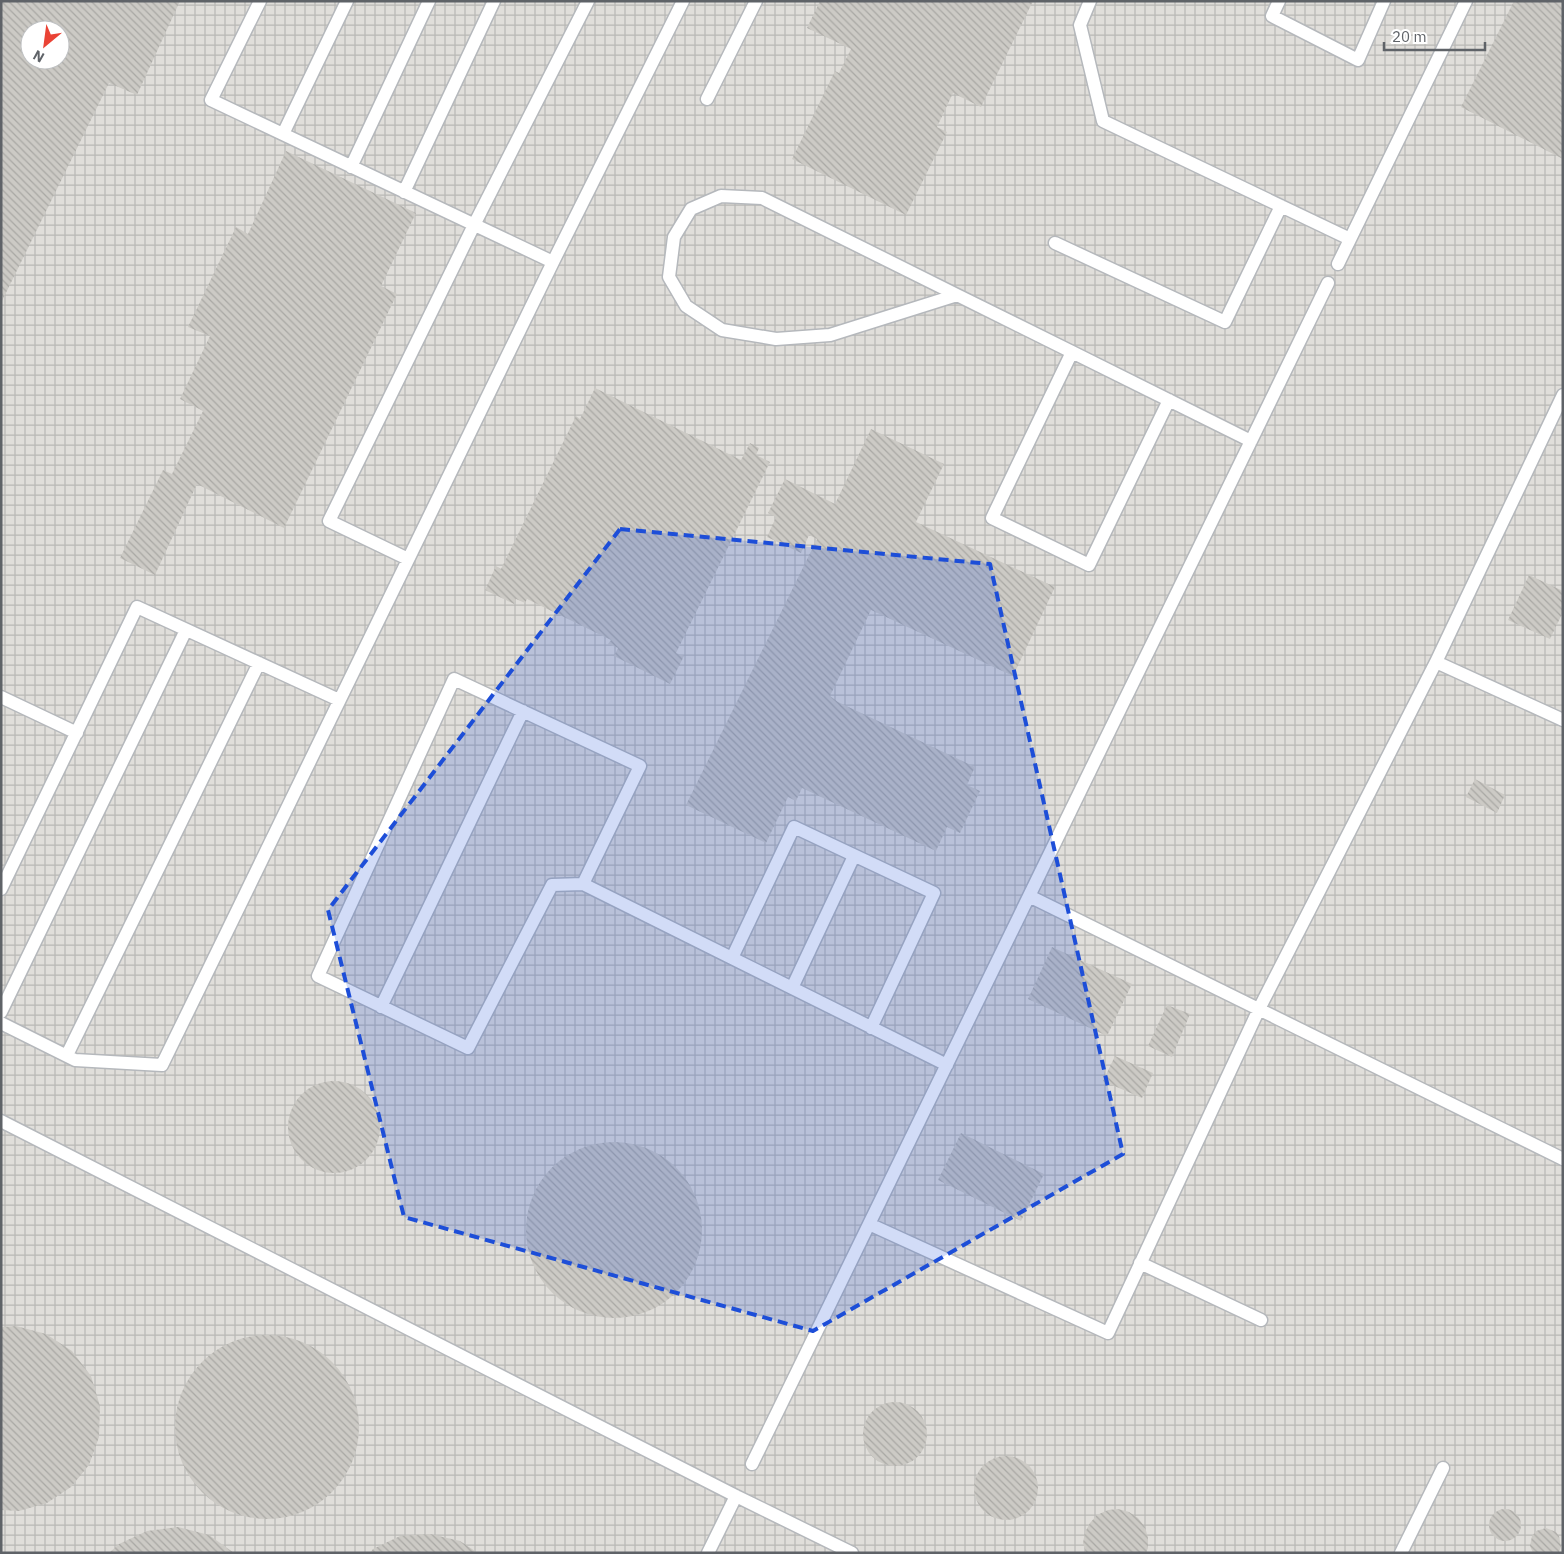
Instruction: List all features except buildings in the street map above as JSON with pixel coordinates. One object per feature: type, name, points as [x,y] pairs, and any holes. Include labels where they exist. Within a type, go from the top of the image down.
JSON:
[{"type":"lane","points":[[260,1],[211,100],[553,262]]},
{"type":"lane","points":[[283,134],[347,1]]},
{"type":"lane","points":[[351,166],[430,1]]},
{"type":"lane","points":[[404,192],[494,1]]},
{"type":"lane","points":[[408,559],[329,521],[474,225],[588,1]]},
{"type":"lane","points":[[1,1023],[76,1060],[162,1064],[553,262],[684,1]]},
{"type":"lane","points":[[707,99],[756,1]]},
{"type":"lane","points":[[1090,1],[1080,25],[1103,121],[1350,239]]},
{"type":"lane","points":[[1279,1],[1272,16],[1358,60],[1384,1]]},
{"type":"lane","points":[[1338,264],[1466,1]]},
{"type":"lane","points":[[957,295],[830,335],[776,339],[722,330],[686,306],[669,277],[674,237],[692,209],[721,196],[762,198],[1252,441]]},
{"type":"lane","points":[[1055,243],[1225,322],[1281,206]]},
{"type":"lane","points":[[752,1464],[1328,283]]},
{"type":"lane","points":[[1072,352],[992,518],[1089,565],[1169,400]]},
{"type":"lane","points":[[869,1224],[1108,1333],[1259,1010],[1436,662],[1563,395]]},
{"type":"lane","points":[[1,889],[137,607],[339,700]]},
{"type":"lane","points":[[1,1012],[186,630]]},
{"type":"lane","points":[[1436,662],[1563,720]]},
{"type":"lane","points":[[67,1056],[259,663]]},
{"type":"lane","points":[[583,884],[640,766],[454,679],[318,976],[468,1048],[552,885],[583,884],[947,1065]]},
{"type":"lane","points":[[2,699],[77,733]]},
{"type":"lane","points":[[381,1006],[523,711]]},
{"type":"lane","points":[[732,958],[794,827],[934,893],[871,1028]]},
{"type":"lane","points":[[792,988],[854,856]]},
{"type":"lane","points":[[1030,896],[1563,1159]]},
{"type":"lane","points":[[1,1121],[736,1496],[852,1553]]},
{"type":"lane","points":[[1140,1263],[1261,1320]]},
{"type":"lane","points":[[1401,1553],[1443,1468]]},
{"type":"lane","points":[[708,1553],[736,1496]]},
{"type":"highlighted area","points":[[620,529],[990,564],[1123,1154],[813,1331],[404,1217],[328,910]]},
{"type":"shaded area","points":[[1,1],[1563,1],[1563,1553],[1,1553]]}]
